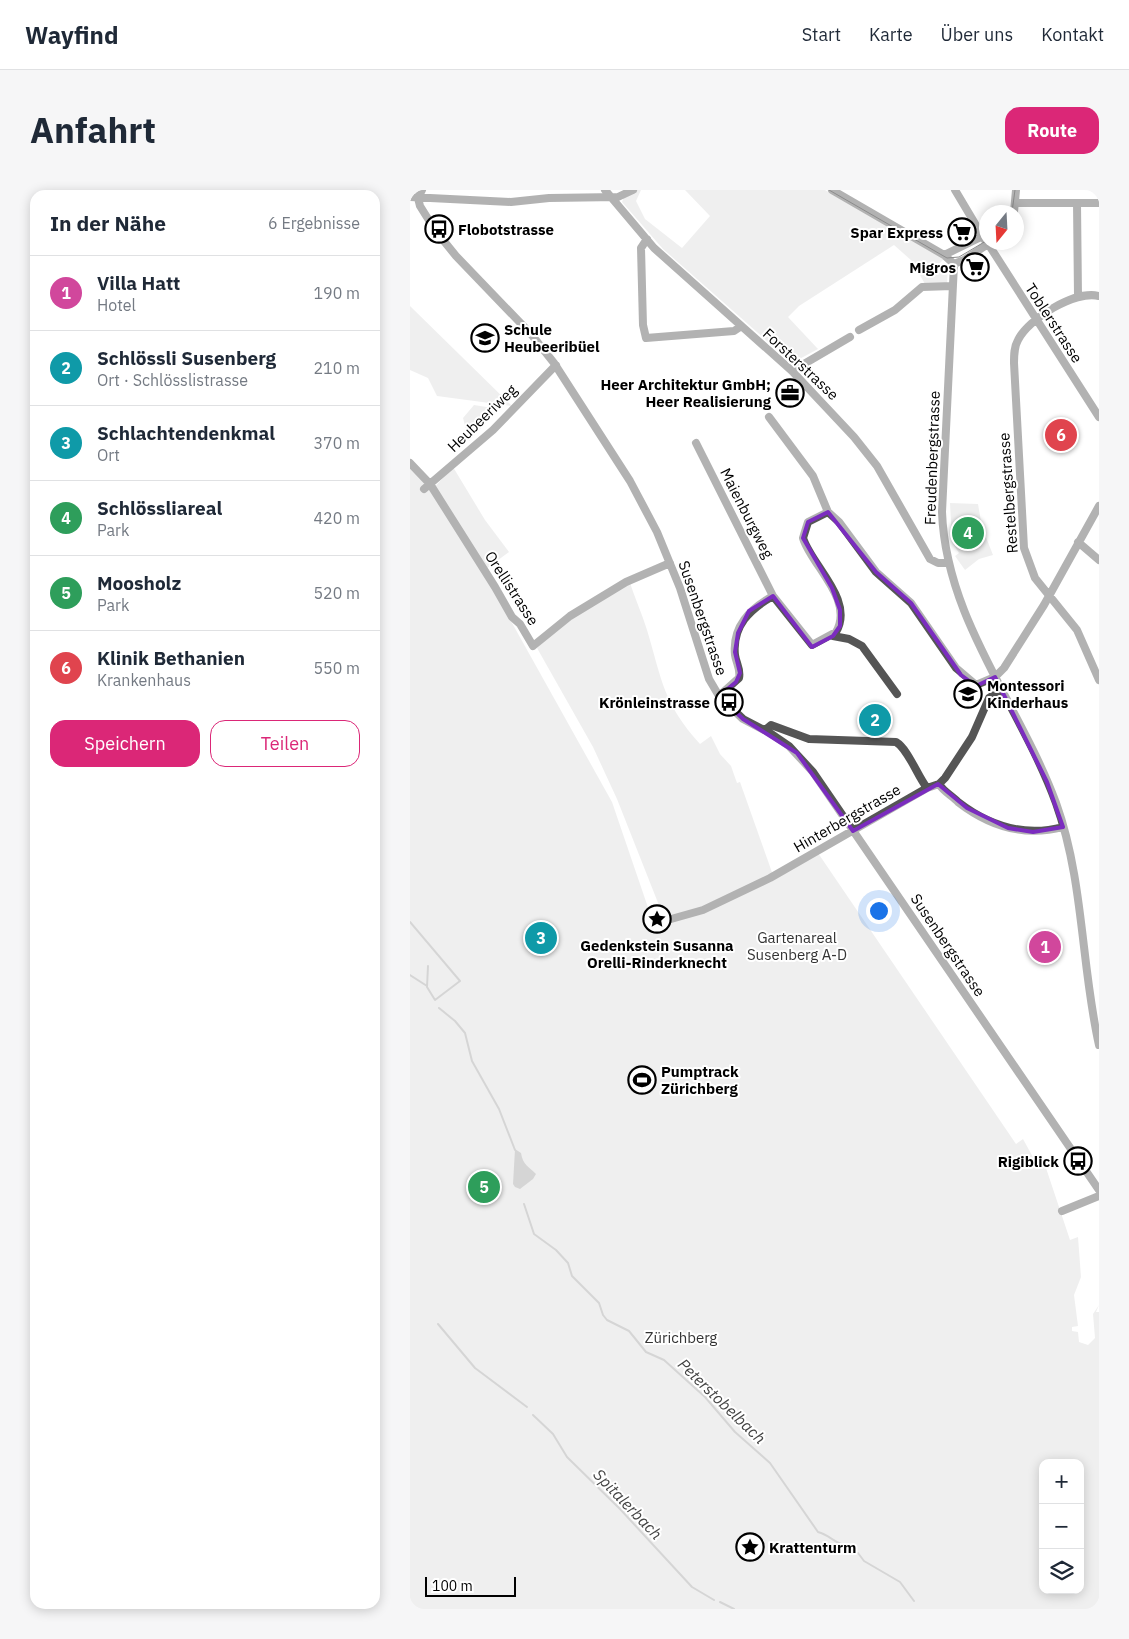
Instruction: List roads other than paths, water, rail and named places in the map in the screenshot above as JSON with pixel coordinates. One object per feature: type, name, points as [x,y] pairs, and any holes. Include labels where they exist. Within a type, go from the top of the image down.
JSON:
[{"type":"street","name":"Forsterstrasse","points":[[605,190],[654,248],[740,327],[792,371],[867,452],[894,493],[930,559],[938,563],[949,564]]},
{"type":"street","points":[[417,195],[511,202],[549,198],[622,196],[633,190]]},
{"type":"street","name":"Toblerstrasse","points":[[955,190],[979,229]]},
{"type":"street","points":[[1016,190],[1015,203],[1099,203]]},
{"type":"street","points":[[834,191],[944,255],[954,264],[964,260],[979,247]]},
{"type":"street","name":"Susenbergstrasse","points":[[417,195],[426,216],[456,256],[531,334],[556,365],[630,481],[657,532],[670,563],[680,588],[709,679],[719,696],[743,719],[765,730],[789,746],[808,765],[1096,1179],[1099,1190]]},
{"type":"street","points":[[1077,203],[1078,296],[1099,296]]},
{"type":"street","points":[[646,239],[641,248],[643,330],[646,338],[734,331],[740,327]]},
{"type":"street","points":[[944,255],[979,243]]},
{"type":"street","name":"Toblerstrasse","points":[[992,250],[1099,417]]},
{"type":"street","name":"Freudenbergstrasse","points":[[954,264],[942,512],[949,564],[958,598],[1047,782],[1063,827],[1076,886],[1099,1046]]},
{"type":"street","points":[[859,330],[895,310],[922,287],[952,286]]},
{"type":"street","name":"Restelbergstrasse","points":[[1078,296],[1036,320],[1022,333],[1014,349],[1018,462],[1024,548],[1031,570],[1077,630],[1099,680]]},
{"type":"street","points":[[792,371],[850,337]]},
{"type":"street","name":"Heubeeriweg","points":[[427,487],[493,430],[556,365]]},
{"type":"street","points":[[769,417],[780,425],[813,476],[828,512],[839,522],[876,572],[911,603],[962,674],[976,685],[995,677],[1004,668],[1050,595],[1099,506]]},
{"type":"street","name":"Maienburgweg","points":[[696,443],[773,596]]},
{"type":"street","name":"Orellistrasse","points":[[410,463],[533,646],[570,616],[626,582],[670,563]]},
{"type":"street","points":[[719,696],[739,678],[735,647],[745,618],[756,606],[773,596],[811,644],[815,645],[833,636],[840,626],[840,610],[823,570],[803,538],[808,522],[828,512]]},
{"type":"street","points":[[1078,542],[1099,560]]},
{"type":"street","points":[[833,636],[849,639],[862,646],[897,694]]},
{"type":"street","points":[[1002,690],[989,698],[967,745],[939,784],[967,808],[1008,828],[1033,832],[1063,827]]},
{"type":"street","points":[[765,730],[771,725],[808,738],[896,742],[905,750],[916,774],[927,788]]},
{"type":"street","name":"Hinterbergstrasse","points":[[664,922],[691,915],[724,901],[853,831],[927,788],[939,784]]},
{"type":"street","points":[[1062,1211],[1099,1196]]},
{"type":"waterway","name":"Peterstobelbach","points":[[410,922],[460,981],[435,1000],[427,987],[428,966]]},
{"type":"waterway","points":[[410,975],[427,986]]},
{"type":"waterway","name":"Peterstobelbach","points":[[439,1008],[455,1021],[465,1033],[472,1061],[499,1109],[515,1150]]},
{"type":"waterway","name":"Peterstobelbach","points":[[524,1204],[534,1234],[556,1250],[568,1263],[572,1276],[599,1303],[607,1320],[629,1331],[646,1352],[664,1360],[705,1397],[735,1432],[770,1463],[818,1532],[842,1544],[853,1547]]},
{"type":"waterway","name":"Spitalerbach","points":[[438,1324],[475,1368],[527,1407]]},
{"type":"waterway","name":"Spitalerbach","points":[[533,1415],[553,1434],[567,1457],[620,1509],[692,1587],[714,1600]]},
{"type":"waterway","name":"Peterstobelbach","points":[[858,1553],[864,1561],[900,1582],[914,1601]]},
{"type":"waterway","name":"Spitalerbach","points":[[720,1602],[734,1609]]},
{"type":"tram line","points":[[829,190],[947,258],[959,257],[979,245]]},
{"type":"tram line","points":[[1013,205],[1015,190]]},
{"type":"place","name":"Flobotstrasse","points":[[439,229]]},
{"type":"place","name":"Spar Express","points":[[962,232]]},
{"type":"place","name":"Migros","points":[[975,267]]},
{"type":"place","name":"Schule Heubeeribüel","points":[[485,338]]},
{"type":"place","name":"Heer Architektur GmbH; Heer Realisierung","points":[[790,393]]},
{"type":"place","name":"Klinik Bethanien","points":[[1061,435]]},
{"type":"place","name":"Schlössliareal","points":[[968,533]]},
{"type":"place","name":"Montessori Kinderhaus","points":[[968,694]]},
{"type":"place","name":"Krönleinstrasse","points":[[729,702]]},
{"type":"place","name":"Schlössli Susenberg","points":[[875,720]]},
{"type":"place","name":"Gedenkstein Susanna Orelli-Rinderknecht","points":[[657,919]]},
{"type":"place","name":"Schlachtendenkmal","points":[[541,938]]},
{"type":"place","name":"Villa Hatt","points":[[1045,947]]},
{"type":"place","name":"Pumptrack Zürichberg","points":[[642,1080]]},
{"type":"place","name":"Rigiblick","points":[[1078,1161]]},
{"type":"place","name":"Moosholz","points":[[484,1187]]},
{"type":"place","name":"Krattenturm","points":[[750,1547]]},
{"type":"park label","name":"Gartenareal Susenberg A-D","points":[[797,946]]},
{"type":"park label","name":"Zürichberg","points":[[681,1337]]}]
